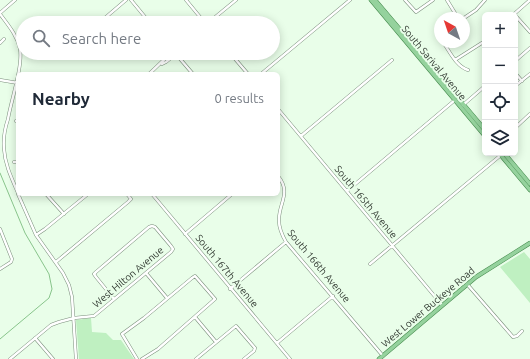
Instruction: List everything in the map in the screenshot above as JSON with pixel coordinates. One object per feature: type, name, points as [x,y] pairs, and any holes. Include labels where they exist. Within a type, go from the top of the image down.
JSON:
[{"type":"main road","name":"South Sarival Avenue","points":[[371,0],[456,98]]},
{"type":"main road","name":"South Sarival Avenue","points":[[375,0],[456,98],[482,132]]},
{"type":"main road","name":"South Sarival Avenue","points":[[462,106],[482,127]]},
{"type":"main road","points":[[504,156],[530,190]]},
{"type":"main road","points":[[505,156],[530,184]]},
{"type":"main road","name":"West Lower Buckeye Road","points":[[379,359],[466,284],[530,243]]},
{"type":"street","points":[[16,0],[0,14],[12,30],[16,39]]},
{"type":"street","points":[[107,16],[126,0]]},
{"type":"street","points":[[131,0],[144,16]]},
{"type":"street","points":[[186,0],[201,16]]},
{"type":"street","points":[[216,16],[236,0]]},
{"type":"street","points":[[280,58],[350,0]]},
{"type":"street","points":[[405,0],[416,12],[433,0]]},
{"type":"street","points":[[447,0],[454,12]]},
{"type":"street","points":[[470,14],[485,0]]},
{"type":"street","points":[[516,12],[530,0]]},
{"type":"street","points":[[518,18],[530,32]]},
{"type":"street","points":[[0,43],[4,39]]},
{"type":"street","points":[[455,60],[482,43]]},
{"type":"street","points":[[448,48],[462,68],[468,70]]},
{"type":"street","points":[[518,58],[530,48]]},
{"type":"street","points":[[18,72],[20,60]]},
{"type":"street","points":[[151,72],[166,60]]},
{"type":"street","points":[[180,60],[191,72]]},
{"type":"street","points":[[236,60],[246,72]]},
{"type":"street","points":[[263,72],[278,60]]},
{"type":"street","points":[[301,136],[392,60]]},
{"type":"street","points":[[518,84],[530,74]]},
{"type":"street","points":[[518,76],[522,81]]},
{"type":"street","points":[[0,80],[16,83]]},
{"type":"street","points":[[16,87],[2,148],[16,189]]},
{"type":"street","points":[[462,106],[482,89]]},
{"type":"street","points":[[347,191],[456,98]]},
{"type":"street","name":"South 165th Avenue","points":[[280,111],[442,305]]},
{"type":"street","points":[[518,125],[530,114]]},
{"type":"street","points":[[370,264],[498,156]]},
{"type":"street","name":"South 166th Avenue","points":[[280,180],[284,187],[284,197],[278,220],[280,232],[286,242],[383,356]]},
{"type":"street","points":[[19,196],[36,235],[56,262],[69,285],[74,318],[76,359]]},
{"type":"street","points":[[48,196],[64,214]]},
{"type":"street","points":[[36,235],[86,196]]},
{"type":"street","points":[[56,262],[131,199],[129,196]]},
{"type":"street","name":"South 167th Avenue","points":[[154,196],[290,359]]},
{"type":"street","points":[[185,234],[230,196]]},
{"type":"street","name":"West Hilton Avenue","points":[[10,359],[51,325],[74,318],[94,316],[173,249],[155,227],[152,226],[143,232],[94,274],[114,299]]},
{"type":"street","points":[[0,229],[12,260],[0,269]]},
{"type":"street","points":[[230,289],[286,242]]},
{"type":"street","points":[[146,272],[167,298]]},
{"type":"street","points":[[137,359],[122,334],[195,276],[215,300],[158,349],[142,359]]},
{"type":"street","points":[[466,284],[513,337],[517,336],[522,331]]},
{"type":"street","points":[[276,343],[333,296]]},
{"type":"street","points":[[195,317],[216,342]]},
{"type":"street","points":[[196,359],[236,326],[255,348],[254,351],[244,359]]},
{"type":"street","points":[[35,338],[53,359]]},
{"type":"green space","points":[[524,252],[530,259],[530,303],[500,267]]},
{"type":"green space","points":[[91,318],[92,332],[106,333],[113,340],[121,340],[134,359],[79,359],[76,320]]},
{"type":"waterway","points":[[0,173],[25,233],[49,274],[52,289],[49,298],[0,339]]}]
